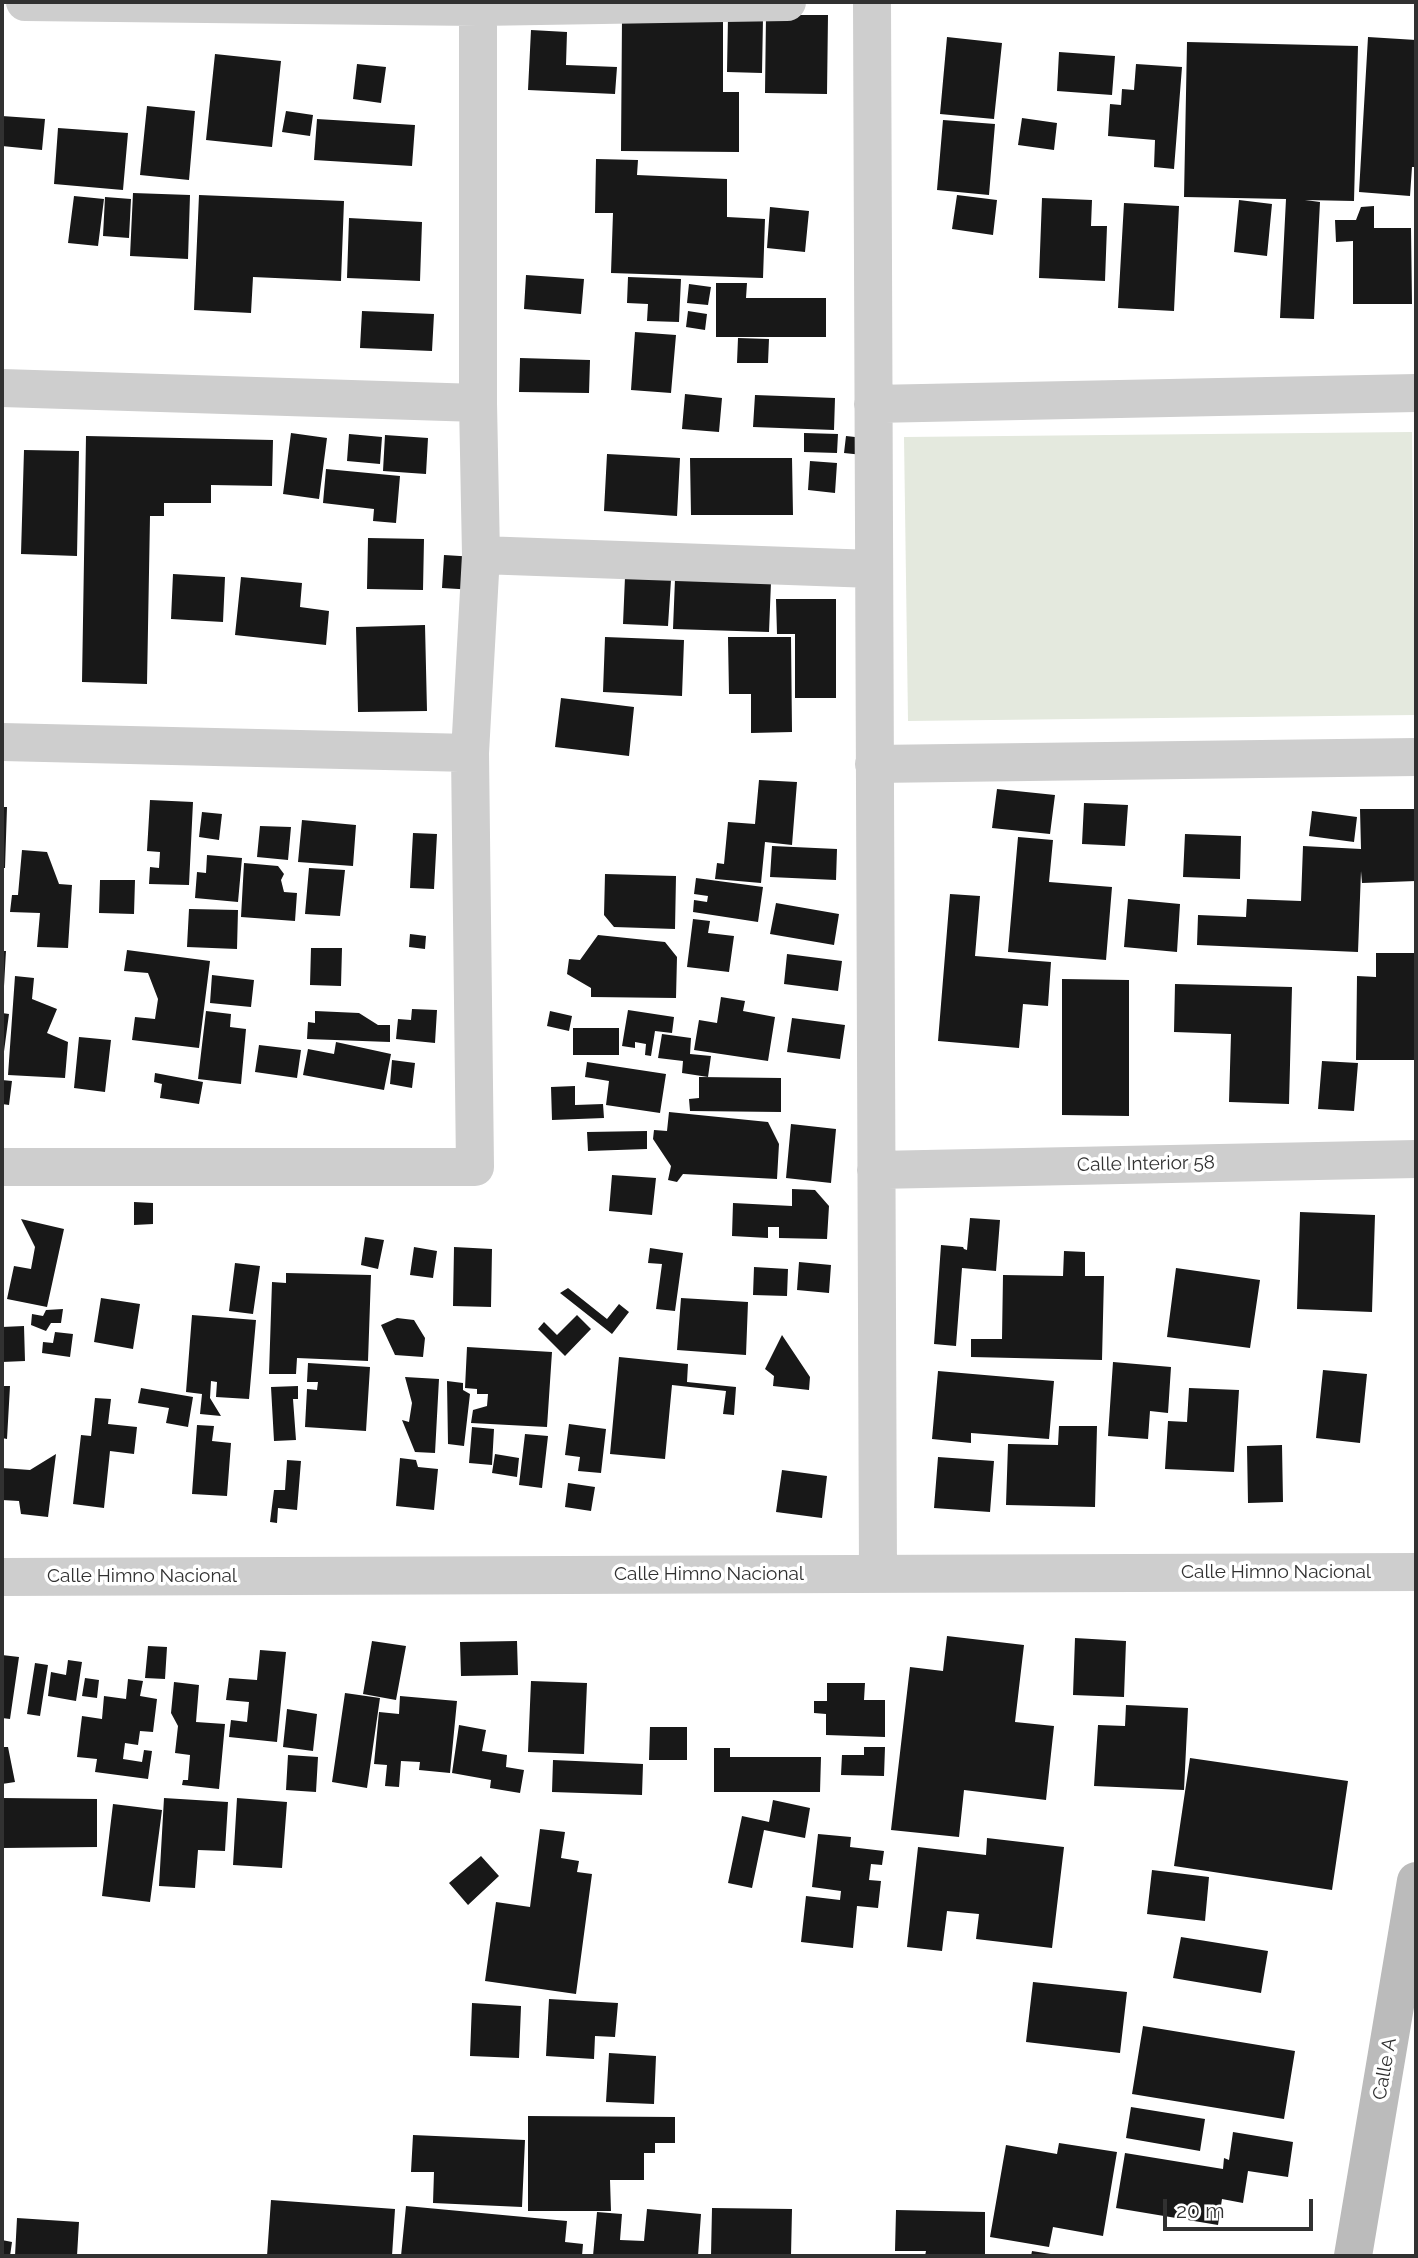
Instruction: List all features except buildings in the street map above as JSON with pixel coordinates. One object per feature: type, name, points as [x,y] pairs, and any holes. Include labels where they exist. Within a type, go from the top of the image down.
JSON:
[{"type":"street","points":[[25,2],[478,7],[787,2]]},
{"type":"street","points":[[872,2],[877,1574]]},
{"type":"street","points":[[2,1167],[475,1167],[470,753],[481,555],[478,403],[478,7]]},
{"type":"street","points":[[2,388],[478,403]]},
{"type":"street","points":[[873,404],[1416,393]]},
{"type":"street","points":[[481,555],[873,569]]},
{"type":"street","points":[[2,742],[470,753]]},
{"type":"street","points":[[874,764],[1416,757]]},
{"type":"street","name":"Calle Interior 58","points":[[876,1170],[1416,1159]]},
{"type":"street","name":"Calle Himno Nacional","points":[[2,1577],[1416,1572]]},
{"type":"street","name":"Calle A","points":[[1353,2256],[1416,1881]]},
{"type":"shaded area","points":[[1412,432],[1415,715],[908,721],[904,437]]}]
